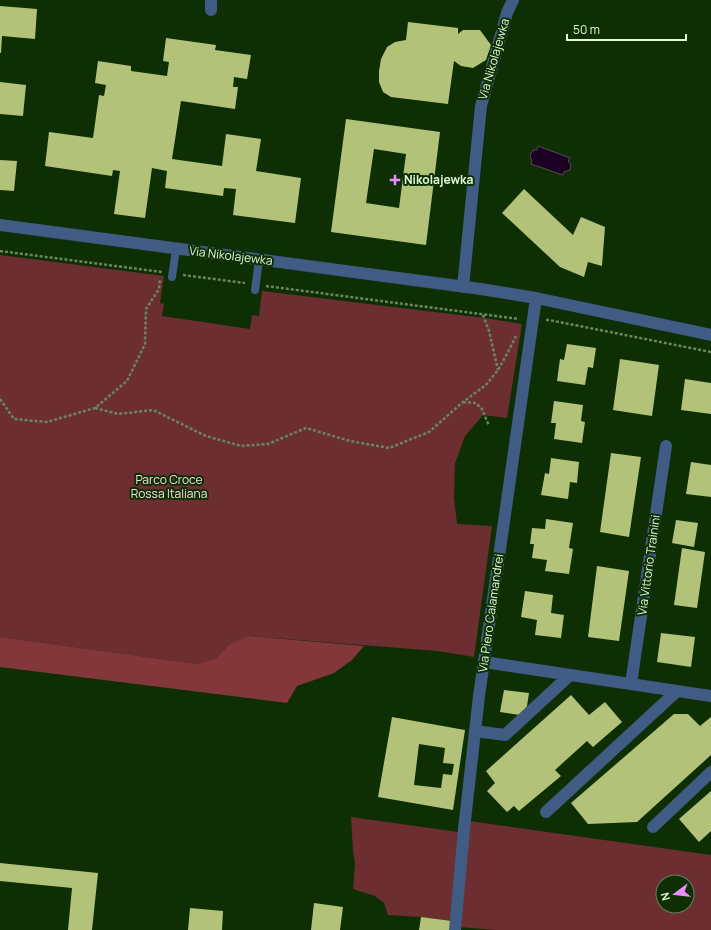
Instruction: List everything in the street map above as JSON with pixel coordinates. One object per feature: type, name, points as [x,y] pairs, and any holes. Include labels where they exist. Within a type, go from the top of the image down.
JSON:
[{"type":"street","name":"Via Nikolajewka","points":[[463,286],[481,106],[507,13],[514,0]]},
{"type":"street","name":"Via Nikolajewka","points":[[0,225],[463,286],[536,298],[711,335]]},
{"type":"street","name":"Via Piero Calamandrei","points":[[455,930],[464,829],[479,696],[536,298]]},
{"type":"street","name":"Via Vittorio Trainini","points":[[631,684],[666,446]]},
{"type":"street","points":[[484,662],[711,696]]},
{"type":"street","points":[[475,731],[505,735],[570,675]]},
{"type":"street","points":[[546,812],[677,691]]},
{"type":"street","points":[[653,827],[711,772]]},
{"type":"lane","points":[[172,278],[176,249]]},
{"type":"lane","points":[[255,290],[259,260]]},
{"type":"path","points":[[0,399],[14,419],[47,422],[95,408],[126,381],[130,375],[145,344],[146,309],[159,290],[162,272]]},
{"type":"path","points":[[482,315],[489,331],[498,370]]},
{"type":"path","points":[[533,322],[549,320],[711,352]]},
{"type":"path","points":[[95,408],[118,414],[153,410],[206,436],[241,446],[268,444],[306,428],[350,442],[389,448],[429,432],[463,402],[486,385],[498,370],[517,333]]},
{"type":"path","points":[[463,402],[476,403],[482,408],[489,426]]},
{"type":"green space","name":"Parco Croce Rossa Italiana","points":[[0,255],[164,276],[160,303],[164,304],[162,316],[250,329],[252,315],[259,316],[262,291],[522,324],[507,418],[483,415],[465,436],[455,463],[454,498],[457,524],[492,526],[474,657],[438,651],[248,636],[230,644],[216,660],[197,664],[0,637]]},
{"type":"green space","points":[[351,817],[458,832],[452,921],[388,915],[384,903],[375,896],[353,889],[355,864]]},
{"type":"green space","points":[[469,821],[711,855],[711,930],[496,930],[459,927]]},
{"type":"shaded area","points":[[538,146],[570,158],[568,161],[571,165],[570,170],[564,172],[563,175],[531,164],[532,161],[530,154],[534,150],[537,150]]},
{"type":"shaded area","points":[[248,636],[364,646],[352,660],[334,673],[297,686],[287,703],[0,667],[0,637],[197,664],[216,659],[230,644]]},
{"type":"building","points":[[0,6],[37,9],[35,39],[2,36],[0,53]]},
{"type":"building","points":[[408,22],[458,28],[458,34],[463,30],[480,30],[491,45],[486,60],[473,68],[461,66],[454,61],[448,104],[391,97],[383,92],[379,82],[381,59],[387,47],[395,42],[406,40]]},
{"type":"building","points":[[166,38],[216,45],[215,50],[251,55],[247,79],[234,77],[233,87],[238,87],[235,109],[181,101],[172,159],[222,166],[226,134],[261,139],[256,171],[301,178],[295,223],[233,215],[236,189],[224,188],[223,196],[165,188],[167,171],[152,168],[145,218],[114,214],[120,171],[113,170],[112,176],[45,166],[49,132],[93,138],[99,95],[104,96],[106,85],[95,83],[98,61],[131,66],[131,71],[167,76],[169,62],[163,61]]},
{"type":"building","points":[[0,82],[26,85],[23,116],[0,114]]},
{"type":"building","points":[[346,119],[440,132],[426,245],[331,232]],"holes":[[[374,149],[406,154],[399,208],[366,203]]]},
{"type":"building","points":[[0,160],[17,161],[14,191],[0,190]]},
{"type":"building","points":[[524,189],[573,235],[581,217],[605,227],[602,266],[588,262],[584,277],[560,267],[502,213]]},
{"type":"building","points":[[567,344],[596,348],[593,368],[588,367],[585,385],[557,381],[560,359],[564,360]]},
{"type":"building","points":[[620,359],[659,365],[652,416],[613,410]]},
{"type":"building","points":[[685,379],[711,383],[711,414],[681,410]]},
{"type":"building","points":[[554,401],[583,405],[581,421],[585,422],[582,443],[554,439],[556,423],[551,423]]},
{"type":"building","points":[[611,453],[641,457],[629,537],[600,532]]},
{"type":"building","points":[[551,458],[579,462],[577,483],[570,482],[568,499],[541,495],[545,473],[549,474]]},
{"type":"building","points":[[691,462],[711,465],[711,497],[686,494]]},
{"type":"building","points":[[546,519],[573,523],[569,548],[573,549],[569,574],[545,571],[547,560],[532,558],[534,544],[530,544],[532,528],[545,529]]},
{"type":"building","points":[[676,520],[698,523],[694,547],[672,543]]},
{"type":"building","points":[[682,548],[705,552],[697,608],[674,605]]},
{"type":"building","points":[[597,566],[629,571],[619,641],[588,637]]},
{"type":"building","points":[[525,591],[553,595],[551,613],[564,615],[561,638],[535,635],[537,620],[521,617]]},
{"type":"building","points":[[661,633],[695,637],[691,667],[657,662]]},
{"type":"building","points":[[504,690],[529,693],[527,706],[520,715],[500,712]]},
{"type":"building","points":[[571,695],[589,715],[605,702],[622,722],[593,747],[587,741],[555,770],[561,776],[519,811],[514,806],[507,812],[487,791],[495,783],[486,771]]},
{"type":"building","points":[[674,714],[688,714],[700,726],[711,717],[711,755],[637,822],[588,824],[571,803]]},
{"type":"building","points":[[392,717],[465,730],[453,810],[378,797]],"holes":[[[419,744],[445,748],[443,763],[454,764],[452,775],[443,774],[441,788],[414,785]]]},
{"type":"building","points":[[711,791],[711,831],[699,842],[679,819]]},
{"type":"building","points":[[0,863],[98,873],[92,930],[68,930],[72,888],[0,881]]},
{"type":"building","points":[[314,903],[343,907],[340,930],[311,930]]},
{"type":"building","points":[[190,908],[223,911],[222,930],[188,930]]},
{"type":"building","points":[[421,917],[452,921],[451,930],[419,930]]},
{"type":"place","name":"Nikolajewka","points":[[395,180]]}]
